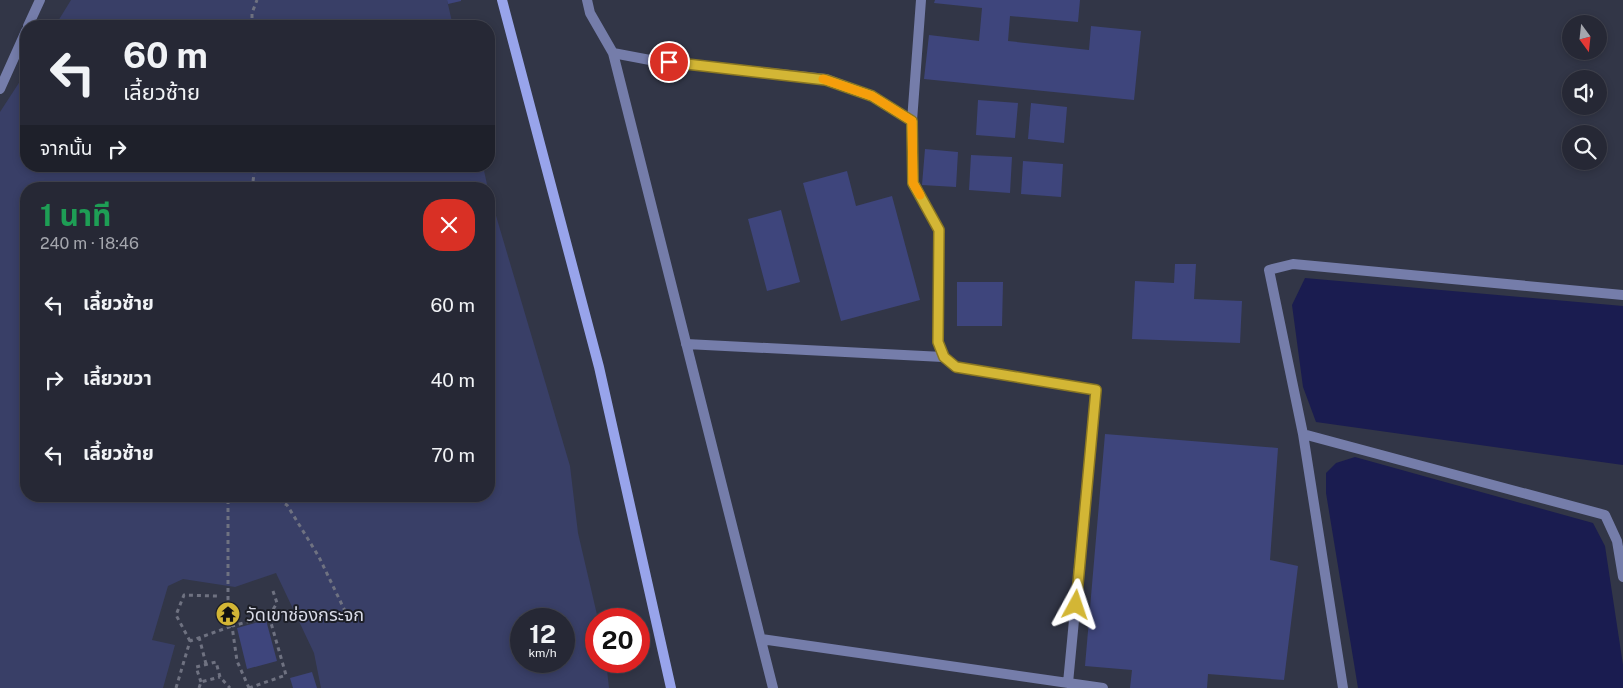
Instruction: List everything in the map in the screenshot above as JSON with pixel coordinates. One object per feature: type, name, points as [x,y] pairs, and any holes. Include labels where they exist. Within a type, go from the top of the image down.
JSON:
[{"type":"street","points":[[31,20],[40,0]]},
{"type":"street","points":[[502,0],[599,367],[671,688]]},
{"type":"street","points":[[587,0],[590,12],[613,53],[773,688]]},
{"type":"street","points":[[922,0],[912,121],[913,183],[939,230],[938,342],[944,357],[956,367],[1096,390],[1068,683]]},
{"type":"street","points":[[0,89],[20,44]]},
{"type":"street","points":[[613,53],[650,60],[826,80],[872,96],[912,121]]},
{"type":"street","points":[[1343,688],[1303,434],[1269,270],[1293,264],[1623,295]]},
{"type":"street","points":[[686,344],[944,357]]},
{"type":"street","points":[[1303,434],[1606,515],[1617,541],[1623,577]]},
{"type":"street","points":[[761,639],[1103,688]]},
{"type":"path","points":[[252,20],[252,13],[257,0]]},
{"type":"path","points":[[228,502],[228,599],[237,661],[250,688],[286,675],[269,616]]},
{"type":"path","points":[[281,502],[287,505],[319,557],[345,611]]},
{"type":"path","points":[[190,640],[269,616],[277,603],[272,588]]},
{"type":"path","points":[[176,688],[190,640],[176,616],[184,596],[217,596]]},
{"type":"path","points":[[199,637],[206,664]]},
{"type":"path","points":[[199,688],[201,682],[196,667],[216,662],[220,677],[230,688]]},
{"type":"path","points":[[201,682],[220,677]]},
{"type":"shaded area","points":[[71,0],[447,0],[452,20],[59,20]]},
{"type":"shaded area","points":[[20,81],[20,172],[484,172],[486,182],[20,182],[20,502],[495,502],[495,212],[570,466],[578,533],[595,608],[585,608],[585,673],[607,673],[609,688],[321,688],[314,653],[276,573],[235,587],[183,579],[168,586],[152,640],[175,645],[163,688],[0,688],[0,112]]},
{"type":"shaded area","points":[[1305,278],[1623,306],[1623,465],[1316,422],[1303,387],[1292,305]]},
{"type":"shaded area","points":[[1355,457],[1593,523],[1605,546],[1623,665],[1623,688],[1358,688],[1326,493],[1326,473],[1336,463]]},
{"type":"building","points":[[447,0],[461,0],[461,1],[448,4]]},
{"type":"building","points":[[935,0],[1080,0],[1078,22],[1010,16],[1008,41],[1089,50],[1091,26],[1141,31],[1134,100],[924,79],[929,35],[979,41],[982,8],[934,3]]},
{"type":"building","points":[[978,100],[1018,103],[1015,138],[976,135]]},
{"type":"building","points":[[1031,103],[1067,107],[1064,143],[1028,139]]},
{"type":"building","points":[[925,149],[958,152],[956,187],[922,185]]},
{"type":"building","points":[[971,155],[1012,157],[1010,193],[969,190]]},
{"type":"building","points":[[1023,161],[1063,164],[1061,197],[1021,194]]},
{"type":"building","points":[[847,171],[856,206],[892,196],[920,300],[841,321],[803,183]]},
{"type":"building","points":[[781,210],[800,282],[767,291],[748,219]]},
{"type":"building","points":[[1175,264],[1196,264],[1194,299],[1242,301],[1240,343],[1132,339],[1135,281],[1174,283]]},
{"type":"building","points":[[957,282],[1003,282],[1002,326],[957,326]]},
{"type":"building","points":[[1105,434],[1278,448],[1270,560],[1298,566],[1284,680],[1208,674],[1207,688],[1130,688],[1132,670],[1085,666]]},
{"type":"building","points":[[266,620],[277,661],[247,669],[237,628]]},
{"type":"building","points":[[312,672],[317,688],[293,688],[290,678]]},
{"type":"slow traffic","points":[[823,79],[872,96],[912,121],[913,183],[920,195]]},
{"type":"place","name":"วัดเขาช่องกระจก","points":[[228,614]]},
{"type":"route","points":[[669,62],[826,80],[872,96],[912,121],[913,183],[939,230],[938,342],[944,357],[956,367],[1096,390],[1076,605]]}]
